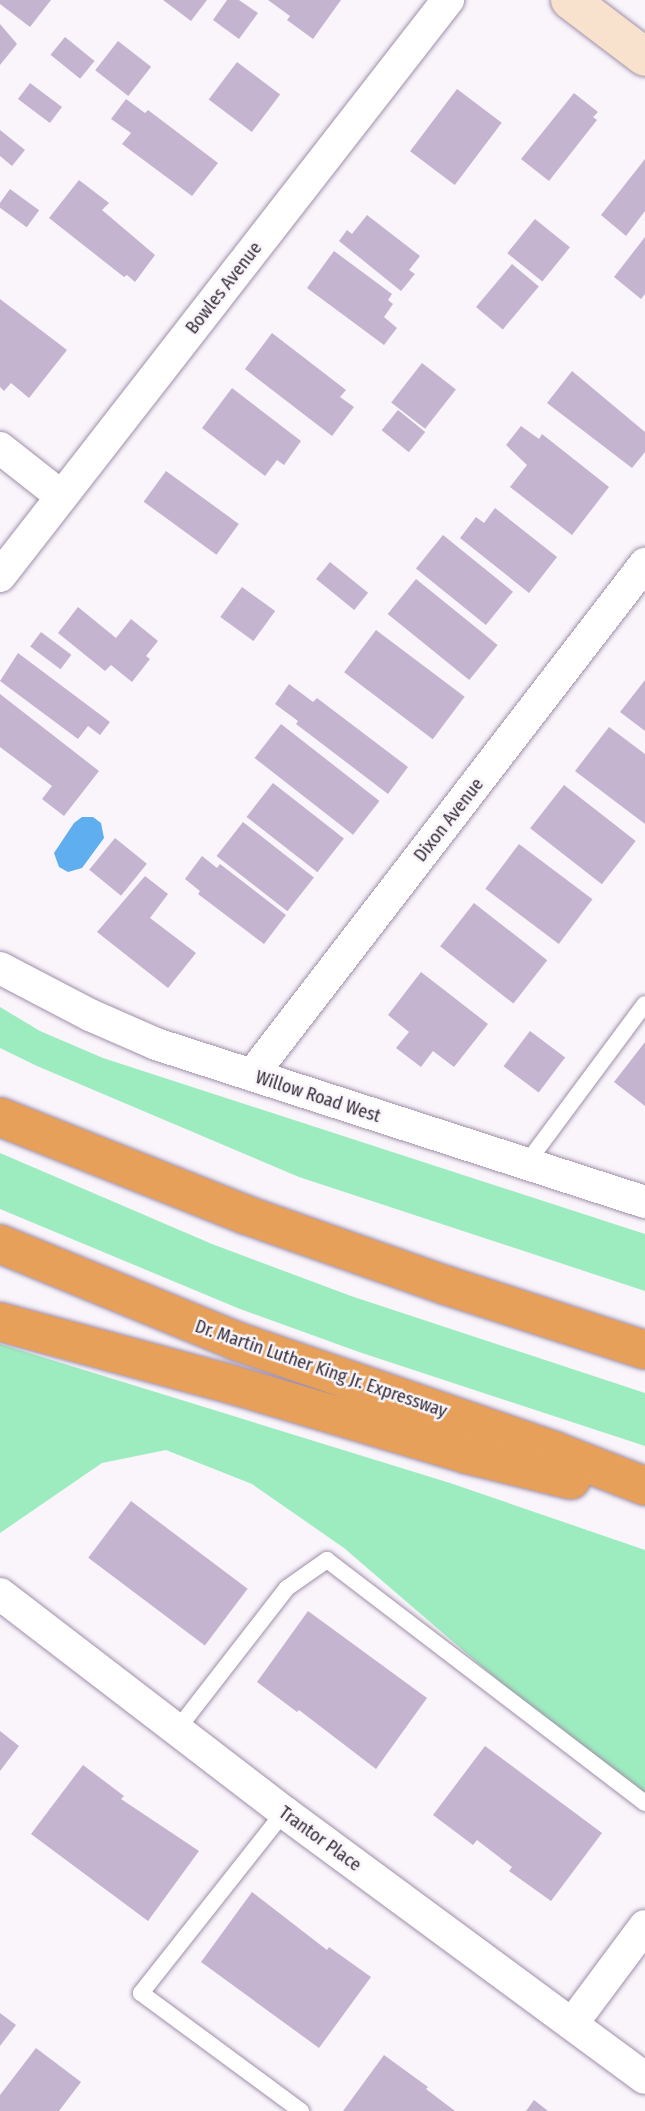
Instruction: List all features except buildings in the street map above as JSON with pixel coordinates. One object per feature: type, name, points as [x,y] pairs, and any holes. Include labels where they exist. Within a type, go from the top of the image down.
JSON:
[{"type":"highway","points":[[0,1094],[116,1164]]},
{"type":"highway","points":[[0,1117],[246,1216],[645,1350]]},
{"type":"highway","name":"Dr. Martin Luther King Jr. Expressway","points":[[0,1244],[236,1341],[555,1451],[645,1486]]},
{"type":"highway","points":[[0,1322],[255,1391],[466,1454],[645,1499]]},
{"type":"main road","points":[[570,0],[645,57]]},
{"type":"street","name":"Bowles Avenue","points":[[0,576],[448,0]]},
{"type":"street","points":[[0,448],[61,496]]},
{"type":"street","name":"Dixon Avenue","points":[[252,1075],[645,564]]},
{"type":"street","name":"Willow Road West","points":[[0,968],[90,1015],[156,1044],[645,1202]]},
{"type":"street","name":"Trantor Place","points":[[0,1594],[176,1731],[645,2078]]},
{"type":"street","points":[[572,2024],[645,1926]]},
{"type":"lane","points":[[526,1164],[645,1004]]},
{"type":"lane","points":[[176,1731],[287,1588],[327,1560],[645,1803]]},
{"type":"lane","points":[[284,1812],[141,1993],[301,2111]]},
{"type":"green space","points":[[0,1007],[40,1031],[103,1058],[645,1234],[645,1291],[299,1177],[37,1066],[0,1048]]},
{"type":"green space","points":[[0,1153],[212,1244],[351,1296],[645,1393],[645,1446],[359,1352],[240,1309],[0,1209]]},
{"type":"green space","points":[[0,1344],[450,1483],[645,1550],[645,1807],[344,1548],[252,1484],[166,1450],[102,1463],[0,1533]]},
{"type":"water","points":[[82,817],[93,817],[101,823],[104,838],[82,868],[68,872],[59,867],[54,853],[74,823]]}]
